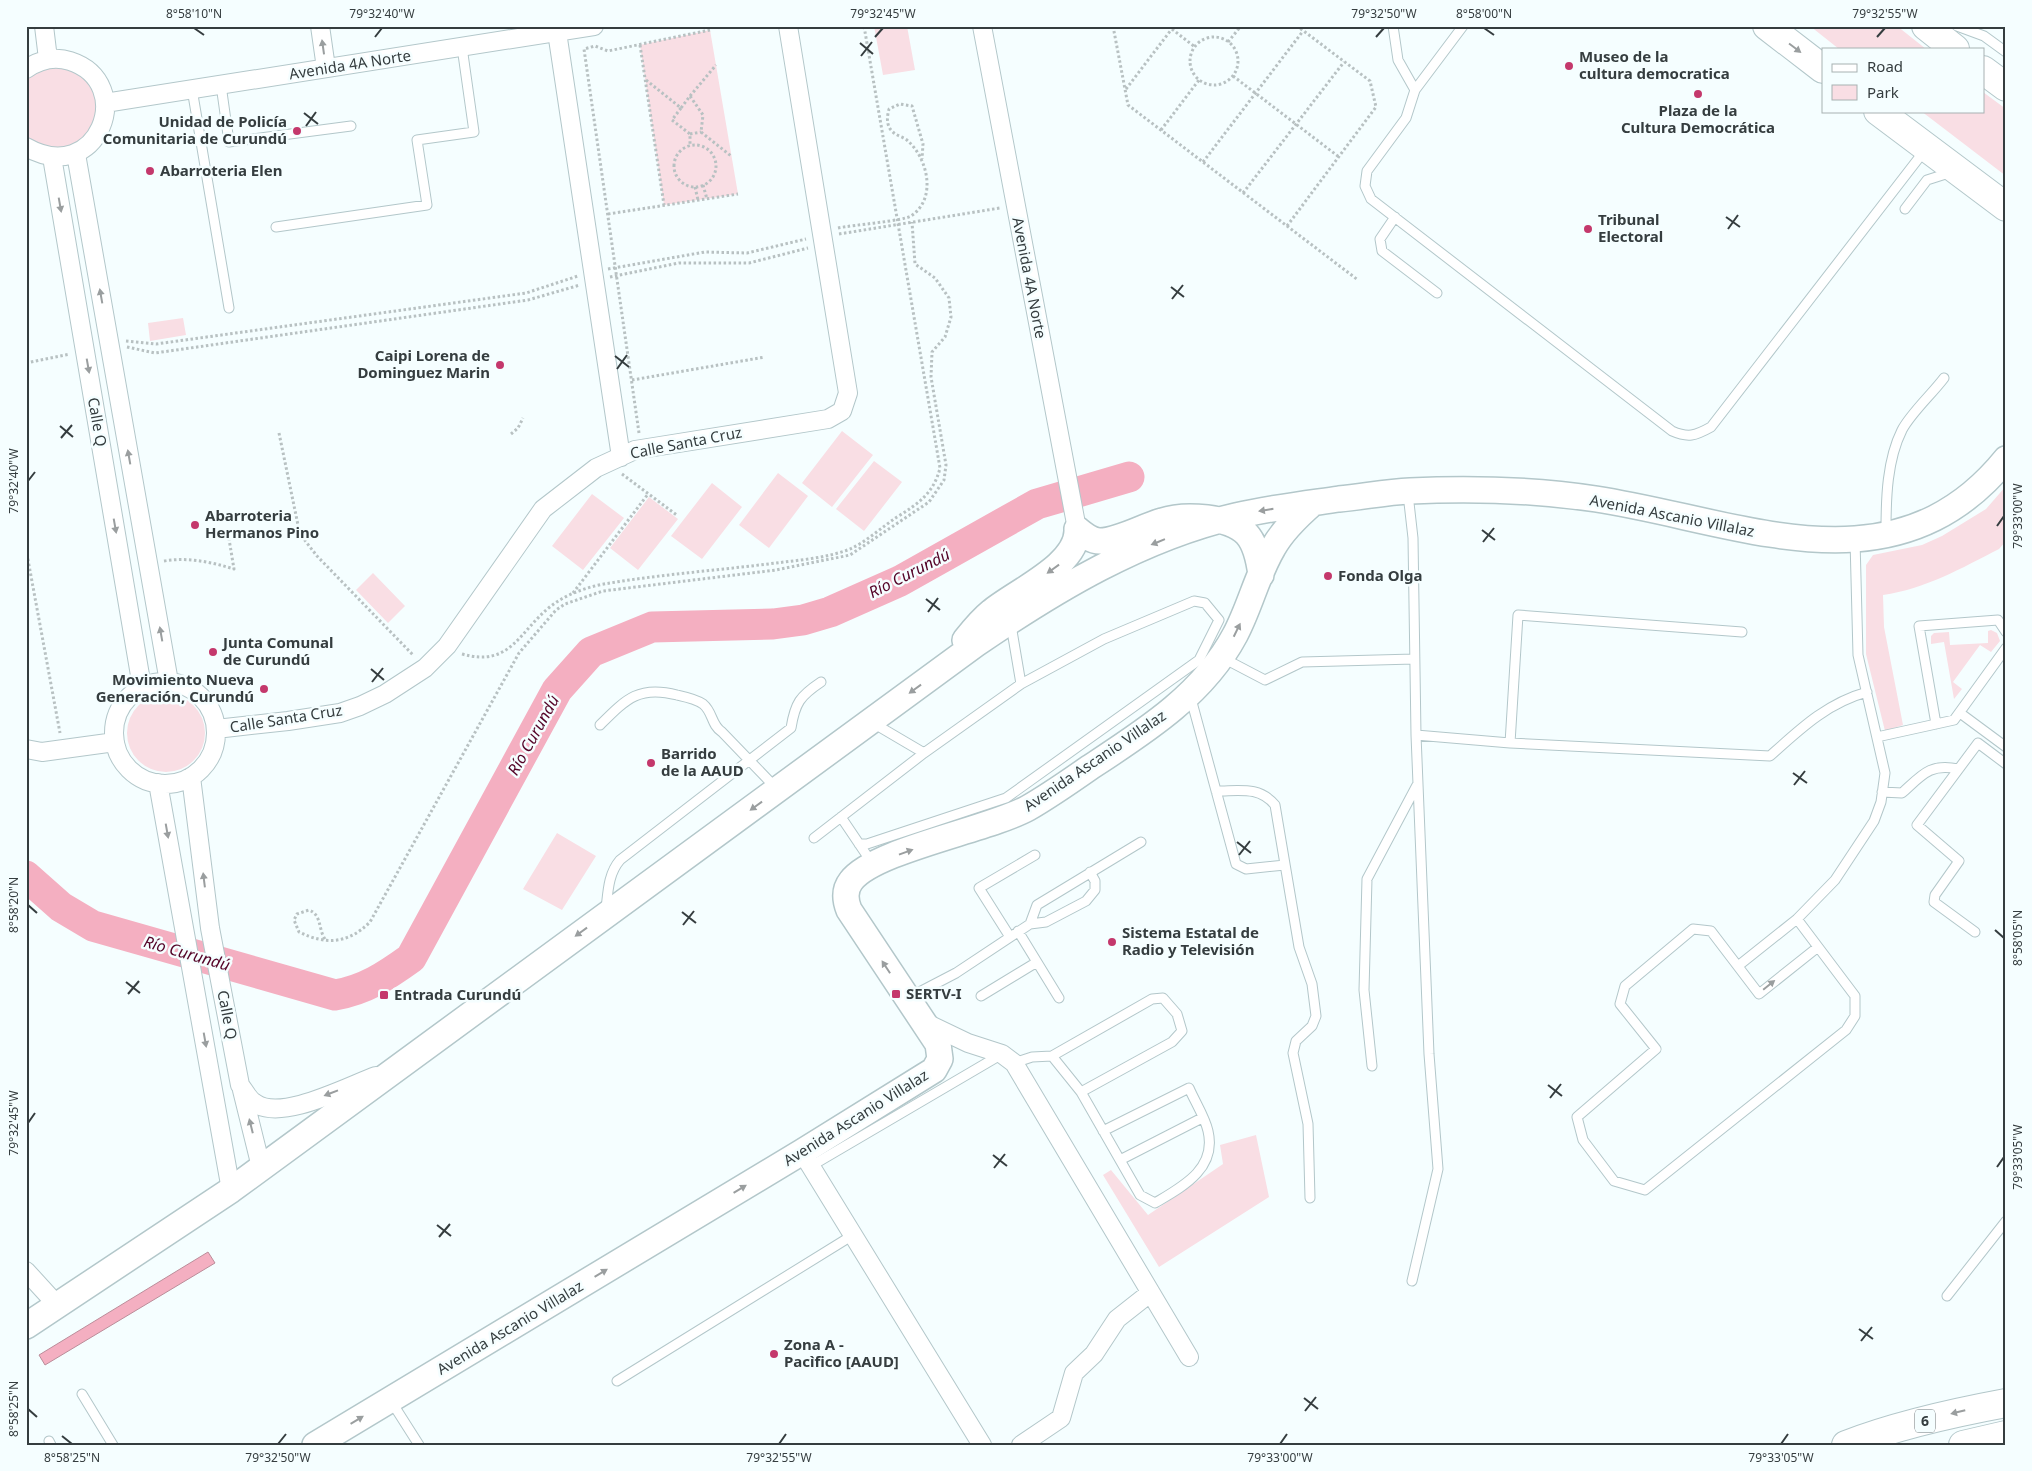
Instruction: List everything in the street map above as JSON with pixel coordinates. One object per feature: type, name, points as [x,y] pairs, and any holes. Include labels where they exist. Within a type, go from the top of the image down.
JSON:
[{"type":"highway","points":[[1767,26],[1822,68]]},
{"type":"highway","points":[[1926,26],[1955,48]]},
{"type":"highway","points":[[1984,71],[2006,87]]},
{"type":"highway","points":[[1879,112],[2003,204]]},
{"type":"highway","name":"6","points":[[1846,1445],[1880,1433],[1965,1411],[2006,1403]]},
{"type":"highway","points":[[1963,1445],[2006,1435]]},
{"type":"main road","name":"Avenida Ascanio Villalaz","points":[[26,1326],[231,1190],[605,914],[1010,621],[1060,589],[1124,557],[1183,532],[1220,520],[1313,503],[1408,491],[1504,491],[1596,499],[1782,538],[1855,540],[1886,535],[1920,526],[1968,499],[1989,480],[2006,459]]},
{"type":"main road","name":"Avenida Ascanio Villalaz","points":[[315,1445],[806,1159],[934,1070],[940,1059],[938,1044],[847,905],[845,896],[850,883],[860,873],[873,865],[1028,808],[1122,746],[1190,694],[1209,674],[1236,634],[1279,538],[1313,503]]},
{"type":"main road","points":[[1076,524],[1089,538],[1104,541],[1177,517],[1220,520],[1233,523],[1248,534],[1256,550],[1261,575]]},
{"type":"main road","points":[[944,668],[985,617],[1066,558],[1075,544],[1076,524]]},
{"type":"street","points":[[44,26],[48,59]]},
{"type":"street","points":[[320,26],[326,68]]},
{"type":"street","name":"Avenida 4A Norte","points":[[105,103],[594,26]]},
{"type":"street","name":"Calle Santa Cruz","points":[[216,730],[288,722],[340,712],[360,706],[385,694],[424,668],[448,646],[543,509],[596,468],[621,464],[635,450],[828,419],[842,411],[848,393],[788,26]]},
{"type":"street","name":"Avenida 4A Norte","points":[[982,26],[1076,524]]},
{"type":"street","points":[[556,32],[621,464]]},
{"type":"street","points":[[26,69],[48,59],[60,58],[87,69],[102,90],[105,103],[105,118],[100,131],[93,141],[76,154],[52,157],[40,155],[26,147]]},
{"type":"street","name":"Calle Q","points":[[76,154],[169,682]]},
{"type":"street","name":"Calle Q","points":[[52,157],[142,687]]},
{"type":"street","points":[[155,682],[169,682],[183,685],[196,692],[206,702],[213,715],[216,730],[213,752],[207,762],[191,777],[180,781],[158,783],[142,778],[130,769],[120,757],[115,742],[114,729],[122,704],[142,687],[155,682]]},
{"type":"street","points":[[26,749],[42,752],[115,742]]},
{"type":"street","name":"Calle Q","points":[[191,777],[210,928],[240,1085],[254,1103],[270,1109],[299,1106],[393,1069]]},
{"type":"street","name":"Calle Q","points":[[158,783],[231,1190]]},
{"type":"street","points":[[924,1022],[1008,1059],[1189,1358]]},
{"type":"street","points":[[240,1085],[261,1167]]},
{"type":"street","points":[[806,1159],[982,1445]]},
{"type":"street","points":[[26,1271],[58,1306]]},
{"type":"street","points":[[1021,1445],[1061,1418],[1074,1373],[1094,1354],[1117,1318],[1150,1293]]},
{"type":"lane","points":[[1393,26],[1398,60],[1415,90]]},
{"type":"lane","points":[[1463,26],[1415,90],[1406,118],[1367,171],[1365,186],[1371,199],[1672,431],[1684,437],[1696,436],[1711,428],[1926,148]]},
{"type":"lane","points":[[1957,26],[1984,36],[2006,52]]},
{"type":"lane","points":[[276,227],[427,204],[417,140],[474,132],[462,47]]},
{"type":"lane","points":[[221,85],[229,142],[351,126]]},
{"type":"lane","points":[[192,89],[229,308]]},
{"type":"lane","points":[[1905,209],[1927,180],[1956,170]]},
{"type":"lane","points":[[1395,218],[1380,239],[1382,251],[1437,294]]},
{"type":"lane","points":[[1886,535],[1886,505],[1892,461],[1902,430],[1944,378]]},
{"type":"lane","points":[[1408,491],[1413,538],[1416,734],[1429,1054],[1438,1170],[1412,1281]]},
{"type":"lane","points":[[1738,966],[1797,919],[1835,880],[1874,821],[1882,792],[1885,773],[1858,655],[1855,540]]},
{"type":"lane","points":[[814,838],[924,753],[1021,684],[1104,639],[1194,601],[1205,603],[1219,620],[1199,660],[1006,798],[859,844]]},
{"type":"lane","points":[[1510,743],[1518,615],[1742,632]]},
{"type":"lane","points":[[1936,724],[1919,626],[1998,620],[2006,632]]},
{"type":"lane","points":[[1010,621],[1021,684]]},
{"type":"lane","points":[[1877,737],[1954,720],[2006,648]]},
{"type":"lane","points":[[1222,657],[1265,680],[1302,662],[1414,659]]},
{"type":"lane","points":[[605,914],[610,879],[614,868],[620,860],[791,728],[793,712],[802,694],[821,682]]},
{"type":"lane","points":[[600,725],[626,700],[657,690],[694,699],[709,710],[715,727],[778,790]]},
{"type":"lane","points":[[1416,734],[1510,743],[1770,756],[1814,717],[1847,697],[1867,692]]},
{"type":"lane","points":[[1190,694],[1236,864],[1246,869],[1285,865]]},
{"type":"lane","points":[[1960,713],[2006,747]]},
{"type":"lane","points":[[870,722],[924,753]]},
{"type":"lane","points":[[1975,932],[1934,902],[1935,895],[1959,861],[1917,825],[1978,743],[2006,764]]},
{"type":"lane","points":[[1882,792],[1902,793],[1926,771],[1943,766],[1958,769]]},
{"type":"lane","points":[[1372,1066],[1364,990],[1366,879],[1418,784]]},
{"type":"lane","points":[[1216,791],[1254,791],[1267,795],[1275,805],[1299,947],[1312,984],[1316,1016],[1312,1026],[1296,1041],[1293,1053],[1308,1124],[1310,1198]]},
{"type":"lane","points":[[841,817],[873,865]]},
{"type":"lane","points":[[1030,924],[1037,905],[1141,842]]},
{"type":"lane","points":[[1035,855],[979,888],[1037,962],[1059,998]]},
{"type":"lane","points":[[907,999],[956,972],[1030,924],[1046,922],[1086,901],[1095,890],[1095,881],[1090,872]]},
{"type":"lane","points":[[1797,919],[1855,996],[1855,1016],[1846,1030],[1645,1190],[1614,1181],[1583,1140],[1577,1117],[1656,1049],[1620,1004],[1624,986],[1693,929],[1711,931],[1758,994],[1818,947]]},
{"type":"lane","points":[[981,996],[1037,962]]},
{"type":"lane","points":[[806,1159],[1008,1059],[1052,1056],[1152,999],[1163,998],[1178,1014],[1182,1031],[1172,1042],[1081,1092]]},
{"type":"lane","points":[[1052,1056],[1081,1092],[1103,1131],[1140,1195],[1155,1203],[1190,1182],[1207,1159],[1208,1132],[1189,1088],[1103,1131]]},
{"type":"lane","points":[[1120,1160],[1202,1118]]},
{"type":"lane","points":[[1947,1296],[2006,1221]]},
{"type":"lane","points":[[617,1381],[853,1235]]},
{"type":"lane","points":[[82,1394],[113,1445]]},
{"type":"lane","points":[[390,1400],[419,1445]]},
{"type":"path","points":[[1113,26],[1128,105],[1358,280]]},
{"type":"path","points":[[1228,42],[1240,26]]},
{"type":"path","points":[[1287,226],[1376,107],[1370,81],[1297,26]]},
{"type":"path","points":[[1125,90],[1171,27],[1195,47]]},
{"type":"path","points":[[640,436],[584,49],[595,46],[608,51],[710,30]]},
{"type":"path","points":[[1203,162],[1303,31]]},
{"type":"path","points":[[1207,38],[1222,38],[1228,42],[1238,54],[1237,70],[1233,76],[1228,82],[1213,86],[1199,80],[1191,68],[1190,60],[1195,47],[1207,38]]},
{"type":"path","points":[[640,45],[664,205]]},
{"type":"path","points":[[1243,192],[1344,62]]},
{"type":"path","points":[[716,65],[672,120],[690,134],[701,132],[731,156]]},
{"type":"path","points":[[1233,76],[1339,157]]},
{"type":"path","points":[[645,79],[681,108]]},
{"type":"path","points":[[1161,130],[1199,80]]},
{"type":"path","points":[[690,96],[703,115],[701,132]]},
{"type":"path","points":[[690,134],[690,146]]},
{"type":"path","points":[[690,146],[704,147],[713,156],[715,170],[709,182],[703,185],[695,187],[682,182],[675,171],[675,158],[684,148],[690,146]]},
{"type":"path","points":[[703,185],[707,199]]},
{"type":"path","points":[[695,187],[698,200]]},
{"type":"path","points":[[608,214],[738,194]]},
{"type":"path","points":[[127,347],[156,353],[528,300],[616,275],[679,263],[749,263],[823,243],[837,235],[1016,206]]},
{"type":"path","points":[[324,938],[320,940],[299,932],[294,920],[297,914],[309,910],[314,912],[320,920],[320,932],[324,938],[331,941],[344,939],[359,933],[370,922],[519,653],[556,610],[565,604],[603,591],[776,570],[850,555],[929,502],[944,480],[946,465],[931,377],[932,352],[945,337],[951,317],[949,298],[935,278],[915,264],[912,222]]},
{"type":"path","points":[[26,363],[72,354]]},
{"type":"path","points":[[632,380],[765,358]]},
{"type":"path","points":[[511,434],[518,428],[523,418]]},
{"type":"path","points":[[279,433],[298,526],[303,538],[317,556],[416,658]]},
{"type":"path","points":[[621,464],[648,494],[678,516]]},
{"type":"path","points":[[573,593],[648,494]]},
{"type":"path","points":[[163,561],[176,559],[196,560],[234,569],[229,539]]},
{"type":"path","points":[[26,549],[60,737]]},
{"type":"green space","points":[[874,26],[907,26],[915,70],[883,75]]},
{"type":"green space","points":[[1810,26],[1897,26],[1925,48],[1838,48]]},
{"type":"green space","points":[[710,30],[738,194],[664,205],[640,45]]},
{"type":"green space","points":[[76,63],[105,103],[85,149],[26,147],[26,69]]},
{"type":"green space","points":[[1984,93],[2006,109],[2006,176],[1922,112],[1984,112]]},
{"type":"green space","points":[[183,318],[186,335],[150,341],[148,323]]},
{"type":"green space","points":[[842,431],[873,455],[832,507],[802,483]]},
{"type":"green space","points":[[874,461],[902,482],[864,531],[836,509]]},
{"type":"green space","points":[[778,473],[808,496],[769,548],[739,525]]},
{"type":"green space","points":[[712,483],[742,507],[702,559],[671,536]]},
{"type":"green space","points":[[2006,486],[2006,541],[1999,549],[1928,583],[1883,595],[1884,627],[1903,725],[1885,731],[1866,654],[1866,565],[1873,555],[1922,545],[1942,536],[1986,509]]},
{"type":"green space","points":[[592,494],[624,518],[583,570],[552,546]]},
{"type":"green space","points":[[649,497],[678,519],[638,570],[610,548]]},
{"type":"green space","points":[[373,573],[405,606],[388,623],[356,590]]},
{"type":"green space","points":[[1991,630],[1997,633],[2000,641],[1991,652],[1980,645],[1953,682],[1962,689],[1954,699],[1944,642],[1931,644],[1931,636],[1934,633],[1949,632],[1950,645],[1988,643],[1988,631]]},
{"type":"green space","points":[[166,694],[181,697],[198,711],[202,718],[205,733],[202,748],[188,765],[181,769],[166,772],[151,769],[134,755],[130,748],[127,733],[130,718],[144,701],[151,697]]},
{"type":"green space","points":[[557,833],[596,856],[562,910],[523,889]]},
{"type":"green space","points":[[1256,1135],[1269,1197],[1159,1267],[1103,1175],[1111,1170],[1148,1215],[1223,1164],[1220,1145]]},
{"type":"shaded area","points":[[208,1252],[215,1263],[45,1365],[39,1355]]},
{"type":"waterway","name":"Río Curundú","points":[[26,876],[61,907],[93,926],[335,995],[356,990],[384,976],[411,958],[557,690],[591,652],[652,627],[773,624],[803,620],[830,612],[900,581],[1037,504],[1129,477]]},
{"type":"place","name":"Museo de la cultura democratica","points":[[1569,66]]},
{"type":"place","name":"Plaza de la Cultura Democrática","points":[[1698,94]]},
{"type":"place","name":"Unidad de Policía Comunitaria de Curundú","points":[[297,131]]},
{"type":"place","name":"Abarroteria Elen","points":[[150,171]]},
{"type":"place","name":"Tribunal Electoral","points":[[1588,229]]},
{"type":"place","name":"Caipi Lorena de Dominguez Marin","points":[[500,365]]},
{"type":"place","name":"Abarroteria Hermanos Pino","points":[[195,525]]},
{"type":"place","name":"Fonda Olga","points":[[1328,576]]},
{"type":"place","name":"Junta Comunal de Curundú","points":[[213,652]]},
{"type":"place","name":"Movimiento Nueva Generación, Curundú","points":[[264,689]]},
{"type":"place","name":"Barrido de la AAUD","points":[[651,763]]},
{"type":"place","name":"Sistema Estatal de Radio y Televisión","points":[[1112,942]]},
{"type":"place","name":"SERTV-I","points":[[896,994]]},
{"type":"place","name":"Entrada Curundú","points":[[384,995]]},
{"type":"place","name":"Zona A - Pacìfico [AAUD]","points":[[774,1354]]}]
